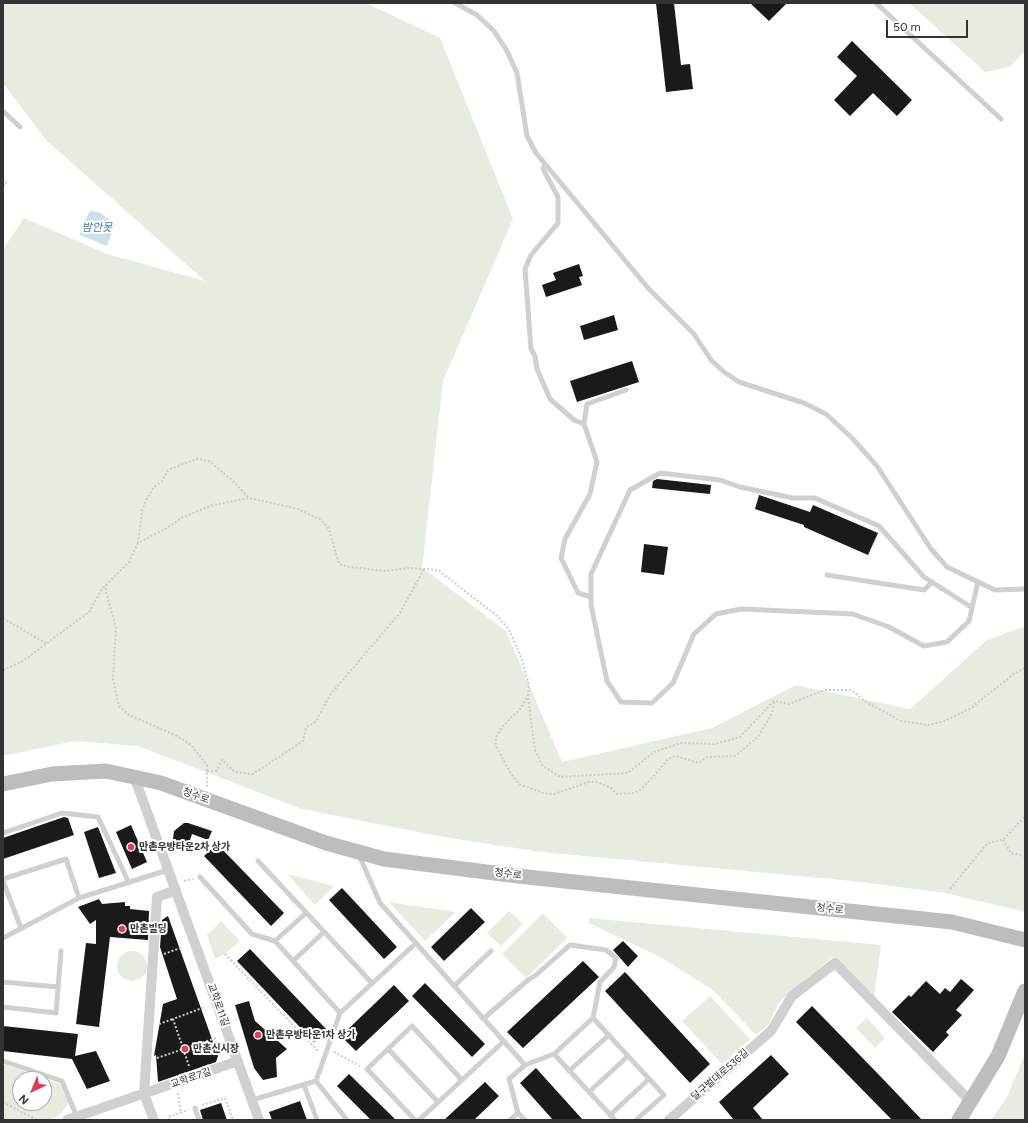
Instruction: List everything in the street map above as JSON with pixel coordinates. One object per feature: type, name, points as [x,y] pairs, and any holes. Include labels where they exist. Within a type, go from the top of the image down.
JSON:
[{"type":"main road","name":"청수로","points":[[3,784],[32,777],[77,772],[106,771],[161,783],[326,843],[384,859],[518,876],[952,922],[1025,940]]},
{"type":"main road","points":[[959,1120],[998,1056],[1025,991]]},
{"type":"street","name":"교학로11길","points":[[134,776],[168,870],[178,886],[259,1120]]},
{"type":"street","points":[[154,1120],[144,1094],[150,1027],[157,897],[178,886]]},
{"type":"street","name":"달구벌대로536길","points":[[669,1120],[771,1031],[792,996],[835,963],[971,1102]]},
{"type":"street","name":"교학로7길","points":[[67,1120],[238,1061]]},
{"type":"lane","points":[[455,3],[477,15],[494,31],[507,51],[517,73],[527,136],[536,153],[648,288],[694,334],[711,360],[724,372],[739,382],[804,403],[826,414],[852,438],[877,466],[931,549],[947,567],[995,590],[1025,589]]},
{"type":"lane","points":[[876,3],[1001,119]]},
{"type":"lane","points":[[3,111],[20,127]]},
{"type":"lane","points":[[545,164],[543,169],[558,197],[558,223],[531,255],[525,269],[531,349],[535,356],[537,369],[550,399],[574,420],[584,424]]},
{"type":"lane","points":[[591,597],[578,593],[561,558],[565,539],[590,494],[597,462],[584,424],[586,404],[626,390]]},
{"type":"lane","points":[[971,607],[924,577],[879,526],[815,498],[793,498],[740,487],[720,480],[660,473],[630,490],[591,574],[591,597],[607,681],[621,702],[652,703],[673,683],[694,634],[716,614],[741,609],[853,614],[889,627],[924,646],[948,642],[969,621],[978,582]]},
{"type":"lane","points":[[827,575],[924,590],[932,582]]},
{"type":"lane","points":[[3,833],[62,813],[98,817],[128,883]]},
{"type":"lane","points":[[358,852],[380,903],[525,1065]]},
{"type":"lane","points":[[21,928],[3,880],[66,859],[79,898]]},
{"type":"lane","points":[[258,861],[372,983]]},
{"type":"lane","points":[[3,938],[79,898],[168,870]]},
{"type":"lane","points":[[200,877],[252,934],[275,942],[340,1013]]},
{"type":"lane","points":[[275,942],[306,913]]},
{"type":"lane","points":[[293,961],[324,932]]},
{"type":"lane","points":[[316,1081],[340,1013],[416,943]]},
{"type":"lane","points":[[484,1019],[528,980],[536,976],[570,945],[606,950],[616,958],[614,967],[600,982],[593,1018],[554,1054],[525,1065],[509,1079],[518,1113],[525,1120]]},
{"type":"lane","points":[[3,1007],[56,1013],[61,951]]},
{"type":"lane","points":[[454,986],[491,951]]},
{"type":"lane","points":[[3,982],[58,987]]},
{"type":"lane","points":[[593,1018],[664,1095],[636,1120]]},
{"type":"lane","points":[[415,1120],[367,1069],[412,1026],[462,1080]]},
{"type":"lane","points":[[569,1071],[609,1035]]},
{"type":"lane","points":[[420,1120],[504,1041]]},
{"type":"lane","points":[[388,1049],[438,1102]]},
{"type":"lane","points":[[554,1054],[614,1120]]},
{"type":"lane","points":[[589,1092],[628,1056]]},
{"type":"lane","points":[[3,1061],[62,1081],[77,1117]]},
{"type":"lane","points":[[610,1116],[649,1079]]},
{"type":"lane","points":[[252,1100],[316,1081]]},
{"type":"lane","points":[[316,1081],[347,1120]]},
{"type":"lane","points":[[304,1085],[317,1120]]},
{"type":"lane","points":[[195,1108],[199,1120]]},
{"type":"lane","points":[[510,1120],[518,1113]]},
{"type":"path","points":[[3,178],[6,183],[3,187]]},
{"type":"path","points":[[3,670],[24,661],[89,612],[106,584],[129,562],[138,543],[142,511],[146,500],[154,487],[162,481],[168,470],[197,459],[209,461],[226,474],[249,498]]},
{"type":"path","points":[[138,543],[167,528],[183,517],[213,505],[249,498],[298,509],[321,520],[329,529],[339,564],[350,567],[385,571],[409,568],[438,570],[449,577],[497,616],[508,628],[523,664],[529,685],[528,697],[535,750],[542,765],[560,777],[628,774],[654,752],[681,743],[714,744],[740,737],[774,701]]},
{"type":"path","points":[[207,771],[216,771],[222,760],[235,772],[253,774],[303,741],[306,728],[316,721],[330,695],[400,613],[424,569]]},
{"type":"path","points":[[106,584],[106,592],[116,628],[113,679],[119,706],[129,715],[187,742],[207,765],[206,800]]},
{"type":"path","points":[[3,618],[47,644]]},
{"type":"path","points":[[774,701],[789,704],[824,690],[851,690],[866,702],[901,721],[928,725],[945,721],[971,708],[1015,673],[1025,668]]},
{"type":"path","points":[[528,697],[502,727],[496,737],[496,746],[510,772],[519,784],[543,793],[554,794],[590,782],[597,782],[611,788],[617,794],[634,793],[640,790],[668,759],[675,756],[699,763],[707,757],[735,756],[758,737],[772,713],[774,701]]},
{"type":"path","points":[[950,889],[986,845],[991,842],[1003,840],[1025,816]]},
{"type":"path","points":[[1003,840],[1011,853],[1025,856]]},
{"type":"path","points":[[178,886],[200,877]]},
{"type":"path","points":[[154,958],[183,947]]},
{"type":"path","points":[[225,954],[324,1058]]},
{"type":"path","points":[[150,1027],[205,1007]]},
{"type":"path","points":[[173,1019],[193,1077]]},
{"type":"path","points":[[147,1062],[216,1038]]},
{"type":"path","points":[[327,1049],[367,1069]]},
{"type":"path","points":[[178,1094],[181,1113]]},
{"type":"path","points":[[3,1102],[37,1120]]},
{"type":"shaded area","points":[[3,3],[366,3],[440,38],[513,219],[443,381],[422,569],[506,631],[562,762],[712,728],[796,685],[910,709],[987,640],[1025,626],[1025,912],[945,893],[853,881],[542,852],[443,837],[302,809],[138,746],[75,741],[3,756],[3,249],[24,218],[107,254],[205,281],[46,140],[3,83]]},
{"type":"shaded area","points":[[909,3],[1025,3],[1025,51],[1010,67],[985,72]]},
{"type":"shaded area","points":[[287,874],[334,886],[315,905]]},
{"type":"shaded area","points":[[389,902],[456,912],[425,941]]},
{"type":"shaded area","points":[[509,911],[523,924],[501,946],[487,933]]},
{"type":"shaded area","points":[[543,913],[567,938],[526,978],[502,954]]},
{"type":"shaded area","points":[[589,918],[881,945],[874,997],[833,957],[791,991],[778,1004],[768,1025],[756,1035],[713,990],[662,958],[589,923]]},
{"type":"shaded area","points":[[221,921],[240,941],[225,954],[215,959],[207,935]]},
{"type":"shaded area","points":[[132,951],[138,952],[146,960],[146,972],[138,980],[132,981],[126,980],[118,972],[117,966],[118,960],[126,952]]},
{"type":"shaded area","points":[[710,996],[750,1039],[722,1064],[682,1021]]},
{"type":"shaded area","points":[[867,1018],[885,1038],[875,1048],[856,1028]]},
{"type":"shaded area","points":[[1025,1054],[1025,1120],[991,1120],[1007,1097]]},
{"type":"shaded area","points":[[3,1064],[23,1071],[12,1071],[12,1111],[52,1111],[52,1081],[60,1084],[69,1104],[58,1116],[48,1120],[3,1120]]},
{"type":"water","name":"밤안못","points":[[90,211],[99,212],[115,224],[107,246],[80,235],[81,228]]},
{"type":"building","points":[[656,3],[674,3],[681,65],[690,64],[693,89],[666,92]]},
{"type":"building","points":[[750,3],[787,3],[769,21]]},
{"type":"building","points":[[852,41],[912,100],[897,116],[873,93],[850,116],[834,100],[857,76],[837,57]]},
{"type":"building","points":[[579,264],[583,276],[579,277],[582,285],[546,297],[542,285],[556,280],[553,273]]},
{"type":"building","points":[[614,315],[618,330],[584,340],[580,326]]},
{"type":"building","points":[[632,361],[639,382],[577,402],[570,381]]},
{"type":"building","points":[[657,479],[711,485],[710,494],[652,488],[653,481]]},
{"type":"building","points":[[759,495],[810,512],[813,505],[878,533],[868,555],[804,527],[804,525],[755,509]]},
{"type":"building","points":[[644,544],[668,547],[664,575],[641,572]]},
{"type":"building","points":[[64,817],[68,818],[74,835],[3,859],[3,838]]},
{"type":"building","points":[[184,823],[212,831],[208,840],[192,834],[189,843],[184,842],[184,846],[174,843],[176,839],[173,839],[174,831]]},
{"type":"building","name":"만촌우방타운2차 상가","points":[[131,825],[147,862],[132,869],[116,832]]},
{"type":"building","points":[[98,827],[116,873],[99,878],[84,832]]},
{"type":"building","points":[[217,844],[284,913],[271,926],[204,856]]},
{"type":"building","points":[[342,888],[397,947],[384,959],[329,900]]},
{"type":"building","points":[[99,899],[102,904],[125,902],[125,906],[130,906],[130,909],[149,911],[148,940],[110,937],[99,1027],[76,1024],[86,943],[96,944],[96,920],[90,924],[78,907]]},
{"type":"building","points":[[471,908],[485,922],[444,961],[431,947]]},
{"type":"building","name":"만촌신시장","points":[[168,916],[218,1056],[216,1062],[158,1082],[156,1055],[154,1056],[163,1004],[177,999],[160,947],[162,920]]},
{"type":"building","points":[[623,941],[638,956],[628,967],[613,950]]},
{"type":"building","points":[[250,949],[327,1030],[314,1042],[237,961]]},
{"type":"building","points":[[583,961],[599,977],[523,1048],[507,1032]]},
{"type":"building","points":[[625,972],[710,1064],[690,1083],[605,991]]},
{"type":"building","points":[[961,979],[974,990],[956,1010],[962,1015],[946,1032],[949,1035],[933,1052],[892,1012],[909,995],[911,997],[926,981],[940,994],[945,988],[950,992]]},
{"type":"building","points":[[425,983],[485,1044],[472,1057],[412,996]]},
{"type":"building","points":[[394,985],[409,1001],[356,1051],[341,1036]]},
{"type":"building","name":"만촌우방타운1차 상가","points":[[249,1001],[255,1021],[287,1049],[276,1058],[277,1077],[263,1080],[254,1068],[235,1005]]},
{"type":"building","points":[[812,1006],[922,1120],[892,1120],[796,1022]]},
{"type":"building","points":[[3,1026],[78,1034],[75,1056],[96,1051],[110,1081],[87,1089],[72,1059],[3,1051]]},
{"type":"building","points":[[771,1055],[789,1074],[753,1108],[763,1120],[734,1120],[719,1102]]},
{"type":"building","points":[[536,1068],[583,1120],[553,1120],[520,1083]]},
{"type":"building","points":[[349,1074],[396,1120],[371,1120],[337,1086]]},
{"type":"building","points":[[485,1082],[499,1096],[474,1120],[444,1120]]},
{"type":"building","points":[[300,1101],[307,1120],[272,1120],[269,1112]]},
{"type":"building","points":[[221,1103],[227,1120],[203,1120],[200,1110]]},
{"type":"place","name":"만촌우방타운2차 상가","points":[[131,847]]},
{"type":"place","name":"만촌빌딩","points":[[122,929]]},
{"type":"place","name":"만촌우방타운1차 상가","points":[[258,1035]]},
{"type":"place","name":"만촌신시장","points":[[185,1049]]}]
